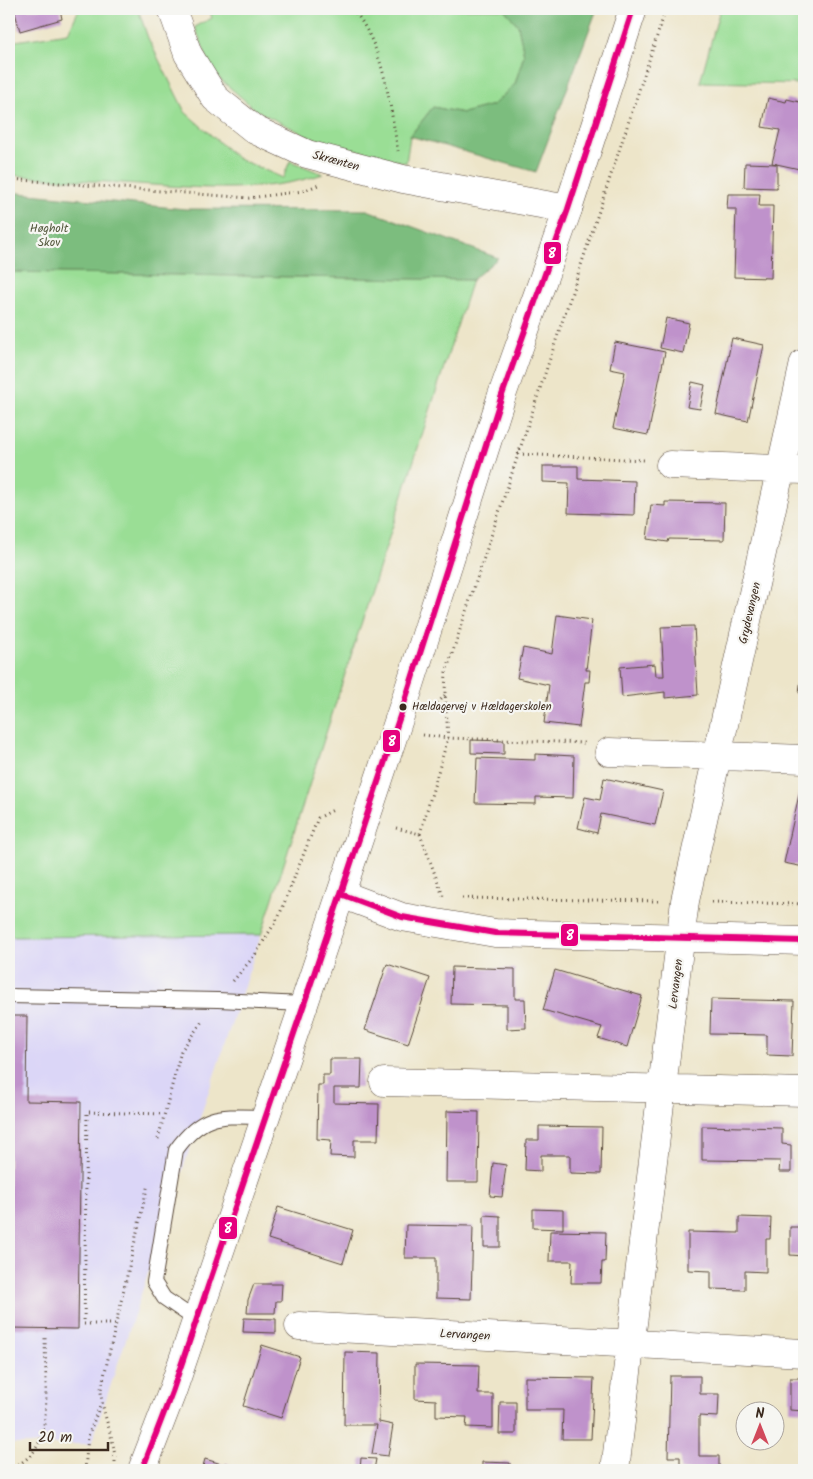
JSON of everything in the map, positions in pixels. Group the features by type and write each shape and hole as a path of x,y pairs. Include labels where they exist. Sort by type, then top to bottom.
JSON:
{"street":[{"name":"Skrænten","path":"172,9 188,54 216,98 255,130 307,154 403,179 568,210"},
{"path":"142,1470 196,1320 304,1004 403,707 501,398 568,210 633,9"},
{"name":"Grydevangen","path":"682,938 685,901 718,756 793,470 804,363"},
{"path":"670,465 793,470"},
{"path":"609,752 804,759"},
{"path":"340,894 402,917 495,933 804,941"},
{"name":"Lervangen","path":"615,1470 682,938"},
{"path":"384,1082 804,1092"},
{"name":"Lervangen","path":"298,1326 804,1353"}],"lane":[{"path":"9,996 218,1000 304,1004"},
{"path":"196,1320 164,1298 154,1282 176,1150 188,1132 206,1120 226,1116 264,1117"}],"path":[{"path":"353,9 374,43 385,79 403,179"},
{"path":"437,924 444,898 420,834 442,764 448,738 444,691 446,672 666,9"},
{"path":"9,179 249,198 303,191 320,184"},
{"path":"518,454 659,460 670,465"},
{"path":"420,734 448,738 596,743 609,752"},
{"path":"396,828 420,834"},
{"path":"444,898 804,904"},
{"path":"115,1324 84,1324 87,1112 164,1114"},
{"path":"9,1469 30,1456 41,1438 45,1402 45,1335"},
{"path":"85,1470 88,1436 101,1403"}],"shaded area":[{"path":"261,935 91,1444 9,1444 9,937"}],"green space":[{"path":"79,9 138,9 148,38 185,112 237,158 283,178 290,161 323,174 278,185 231,188 184,187 9,175 9,42 68,33"},
{"path":"209,9 504,9 518,25 524,55 515,84 493,105 463,113 433,107 410,136 406,163 312,138 257,111 213,73 195,27 212,18"},
{"path":"504,9 597,9 536,172 410,136 433,107 463,113 493,105 515,84 524,55 518,25"},
{"path":"720,9 804,9 804,84 700,82"},
{"name":"Høgholt Skov","path":"9,192 185,209 367,210 498,258 472,280 9,272"},
{"path":"9,272 472,280 261,935 9,937"}],"building":[{"path":"14,9 60,9 62,19 20,31"},
{"path":"768,98 786,102 787,99 804,103 804,170 772,163 780,130 762,127"},
{"path":"745,163 777,164 777,188 744,187"},
{"path":"728,194 760,194 759,206 773,206 771,278 734,277 736,209 727,209"},
{"path":"666,318 689,323 683,353 660,348"},
{"path":"732,338 764,345 748,421 716,414"},
{"path":"615,342 665,352 648,435 613,428 625,372 610,369"},
{"path":"692,382 705,385 700,409 687,407"},
{"path":"543,466 578,466 578,479 635,481 634,515 568,513 569,483 543,482"},
{"path":"665,502 725,503 724,540 669,539 668,542 647,539 651,505 665,506"},
{"path":"557,615 592,620 586,670 590,670 589,682 585,682 579,727 544,723 549,685 517,678 523,648 552,654"},
{"path":"694,626 698,695 665,698 665,692 622,697 620,667 655,664 656,676 664,676 661,627"},
{"path":"802,669 804,669 804,694 799,693"},
{"path":"471,740 504,741 504,754 471,753"},
{"path":"535,754 574,756 573,798 536,797 536,804 475,803 477,758 535,760"},
{"path":"604,778 663,791 655,825 601,814 597,833 578,828 585,797 600,800"},
{"path":"800,790 804,791 804,867 784,863"},
{"path":"387,964 430,978 408,1044 365,1030"},
{"path":"452,967 515,969 515,999 525,999 526,1028 507,1029 507,1005 451,1004"},
{"path":"555,970 642,996 627,1047 598,1038 602,1027 543,1010"},
{"path":"711,999 794,1001 792,1056 767,1055 767,1035 710,1034"},
{"path":"9,1016 27,1016 26,1101 81,1102 78,1329 9,1328"},
{"path":"330,1059 362,1059 361,1088 334,1088 334,1103 379,1104 378,1140 354,1140 354,1157 330,1156 331,1140 317,1139 318,1085 323,1085 323,1075 330,1075"},
{"path":"447,1111 479,1112 478,1182 446,1182"},
{"path":"539,1126 602,1127 601,1174 570,1173 570,1155 541,1155 541,1171 525,1170 526,1140 539,1140"},
{"path":"702,1126 782,1128 782,1144 791,1145 791,1172 779,1172 780,1161 702,1160"},
{"path":"493,1163 506,1165 502,1197 490,1196"},
{"path":"278,1207 353,1230 343,1263 268,1239"},
{"path":"533,1209 563,1210 563,1229 533,1228"},
{"path":"484,1215 500,1216 500,1247 484,1247"},
{"path":"739,1217 771,1218 770,1239 766,1239 766,1272 745,1271 745,1290 711,1289 711,1271 688,1270 688,1232 739,1233"},
{"path":"406,1225 473,1226 471,1299 436,1298 436,1258 405,1258"},
{"path":"790,1227 804,1227 804,1256 790,1255"},
{"path":"550,1231 606,1232 605,1262 602,1262 601,1283 571,1283 572,1261 549,1261"},
{"path":"254,1284 282,1284 281,1301 276,1301 275,1313 247,1313 248,1300"},
{"path":"244,1318 276,1319 276,1333 243,1332"},
{"path":"262,1345 300,1357 281,1418 243,1406"},
{"path":"345,1352 380,1353 379,1422 393,1425 388,1456 372,1454 377,1425 344,1425"},
{"path":"415,1364 479,1365 478,1394 493,1394 493,1428 466,1427 467,1417 436,1416 436,1400 415,1399"},
{"path":"670,1376 700,1376 700,1394 719,1394 718,1417 699,1416 699,1456 719,1456 719,1470 680,1470 680,1457 668,1457"},
{"path":"525,1377 594,1378 591,1439 562,1439 563,1410 525,1410"},
{"path":"790,1378 804,1378 804,1411 790,1410"},
{"path":"500,1402 516,1402 516,1434 499,1434"},
{"path":"361,1458 376,1459 374,1470 360,1470"},
{"path":"205,1459 225,1465 226,1463 247,1470 202,1470"},
{"path":"482,1462 510,1463 510,1470 482,1470"}],"transit line":[{"name":"8","path":"142,1470 172,1392 304,1004 403,707 501,398 568,209 633,9"},
{"name":"8","path":"341,894 402,917 495,933 804,941"}],"place":[{"name":"Hældagervej v Hældagerskolen","path":"403,707"}]}
